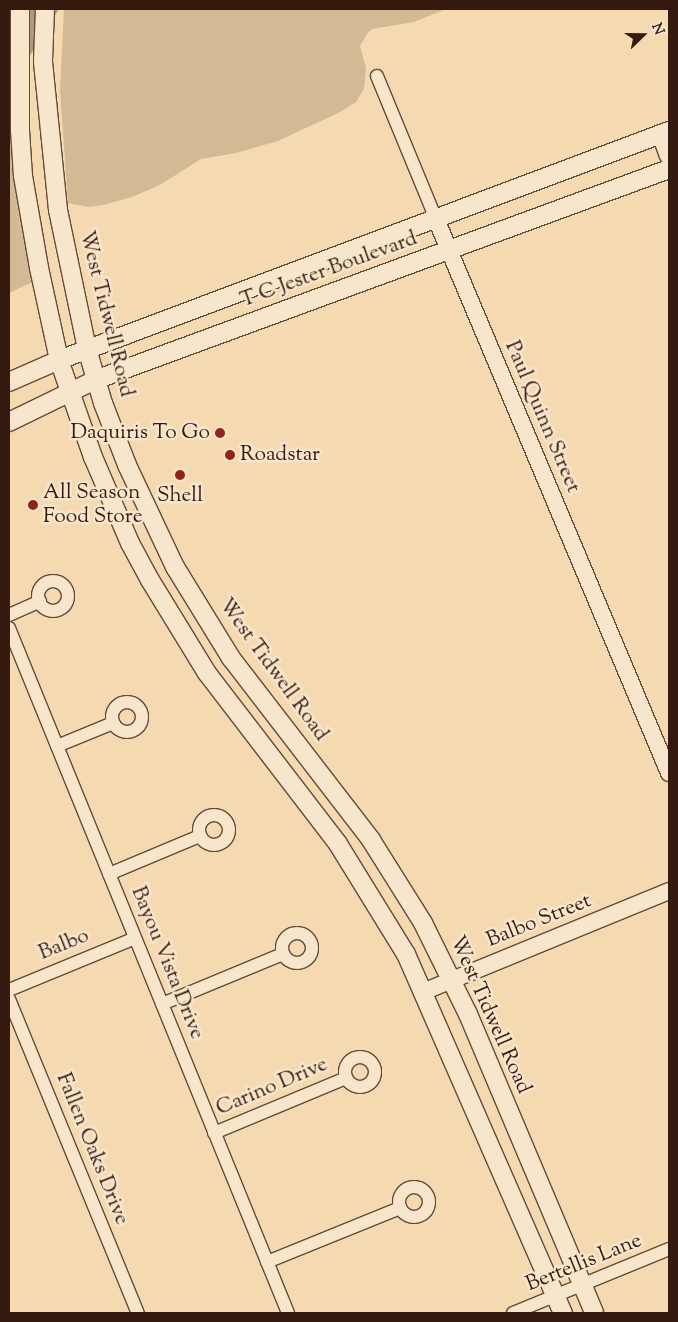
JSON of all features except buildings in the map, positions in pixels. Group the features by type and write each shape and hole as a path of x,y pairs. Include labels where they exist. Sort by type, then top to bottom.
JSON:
{"main road":[{"path":"20,9 20,130 23,176 39,268 59,360 93,457 130,543 150,580 207,673 338,844 372,895 406,954 424,991 563,1313"},
{"name":"West Tidwell Road","path":"45,9 43,62 58,210 87,349 96,380 127,465 175,567 231,658 371,840 423,923 452,979 594,1313"},
{"path":"665,133 669,156"},
{"name":"T C Jester Boulevard","path":"9,382 87,349 665,133"},
{"name":"T C Jester Boulevard","path":"9,422 96,380 669,168"},
{"path":"150,580 175,567"},
{"path":"295,787 317,770"}],"street":[{"name":"Paul Quinn Street","path":"378,76 448,250 669,773"},
{"path":"9,615 40,601"},
{"name":"Bayou Vista Drive","path":"9,628 288,1313"},
{"path":"57,746 113,723"},
{"path":"109,874 200,836"},
{"name":"Balbo Street","path":"424,991 669,891"},
{"name":"Balbo","path":"9,990 135,938"},
{"path":"162,1004 283,954"},
{"name":"Fallen Oaks Drive","path":"9,999 138,1313"},
{"name":"Carino Drive","path":"214,1133 346,1078"},
{"path":"267,1262 400,1208"},
{"name":"Bertellis Lane","path":"514,1313 669,1249"}],"shaded area":[{"path":"9,9 12,9 11,136 15,141 35,281 9,293"},
{"path":"29,9 59,9 9,89 9,38"},
{"path":"64,9 446,9 414,22 372,29 360,46 366,68 364,89 356,102 338,113 278,141 236,153 201,159 160,185 132,197 88,207 68,203 60,90"}],"place":[{"name":"Daquiris To Go","path":"220,433"},
{"name":"Roadstar","path":"230,455"},
{"name":"Shell","path":"180,475"},
{"name":"All Season Food Store","path":"33,505"}]}
